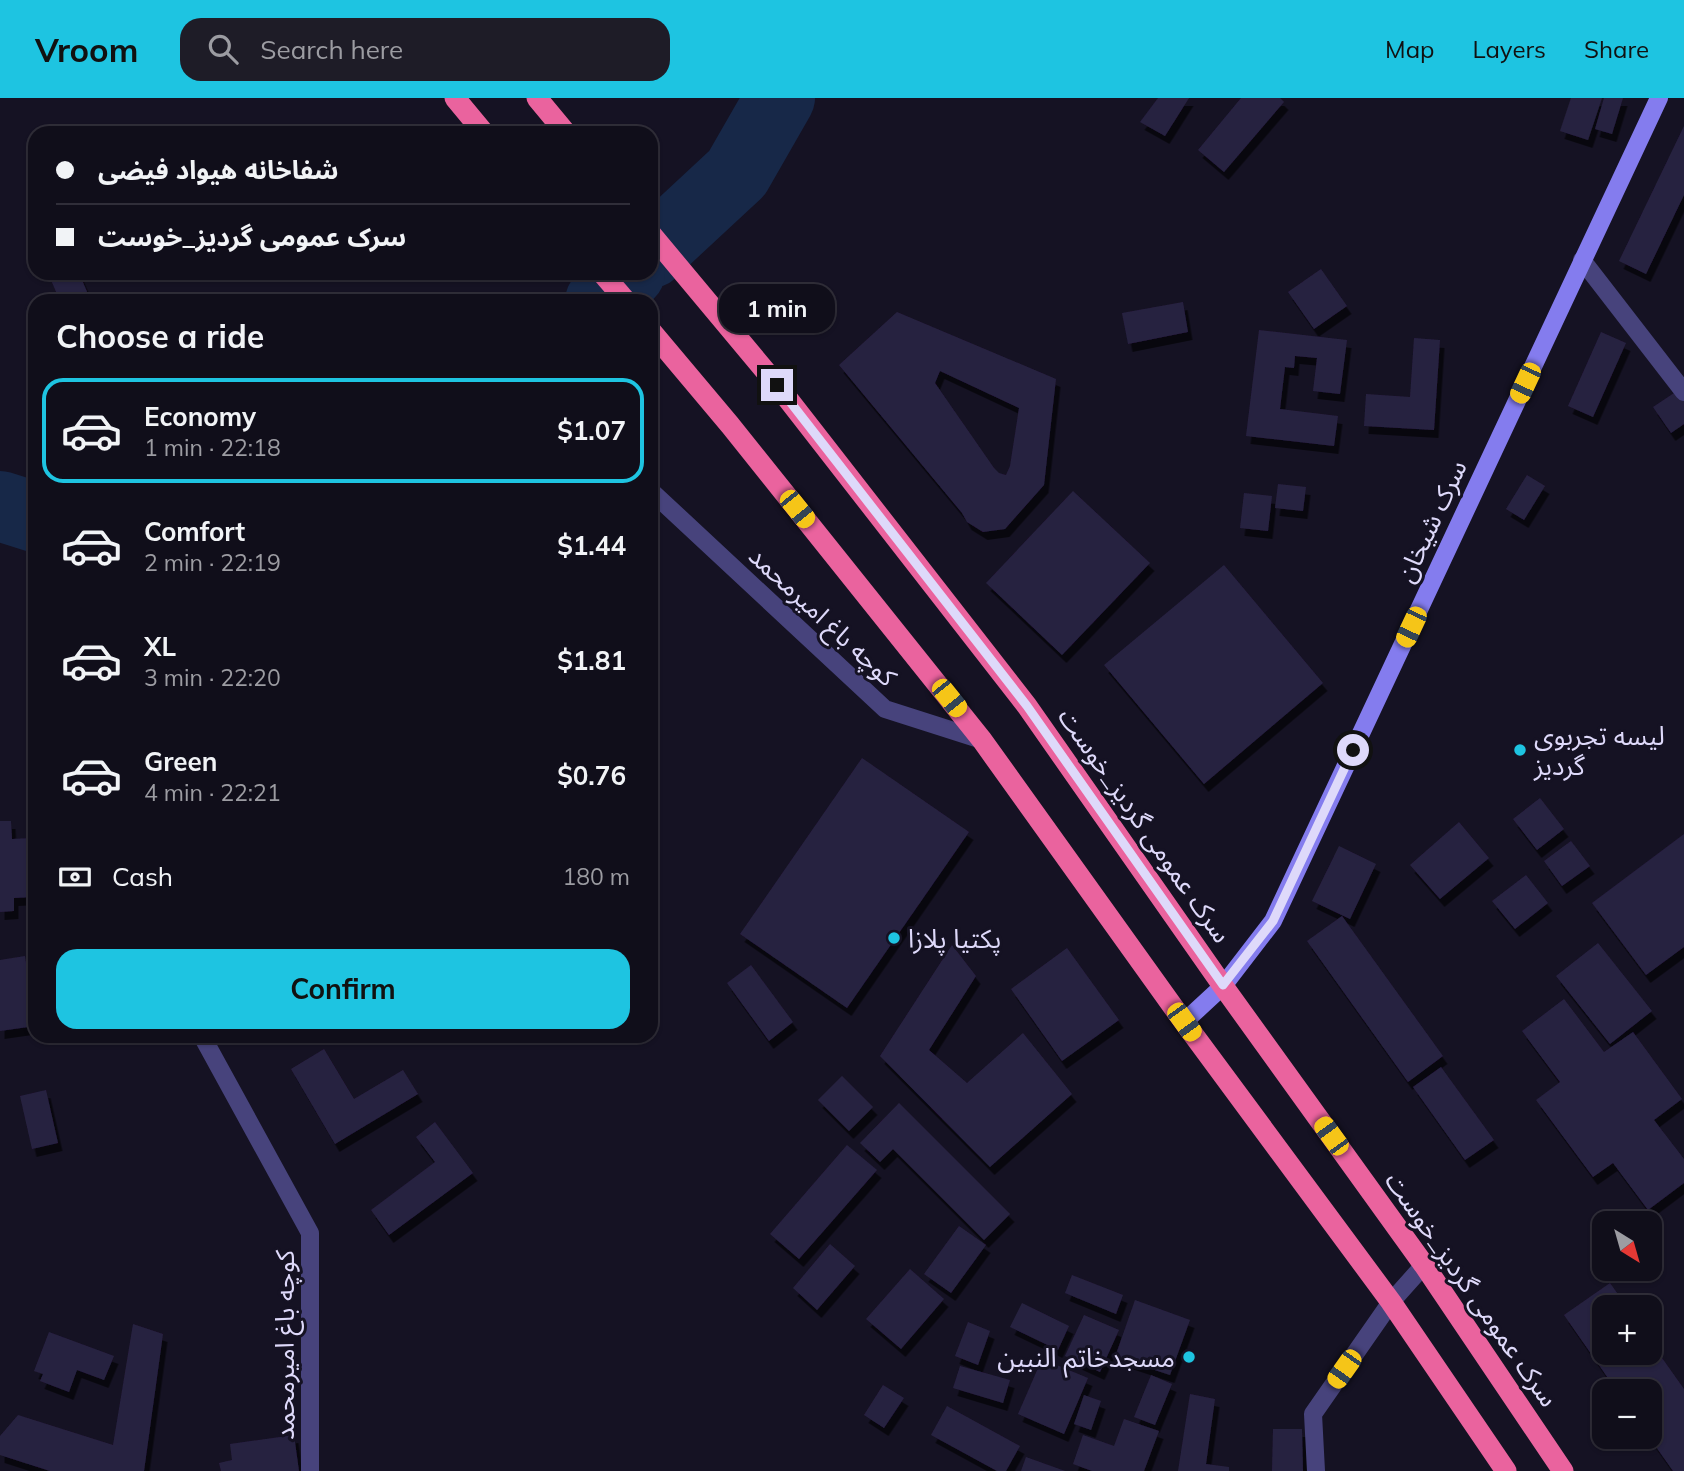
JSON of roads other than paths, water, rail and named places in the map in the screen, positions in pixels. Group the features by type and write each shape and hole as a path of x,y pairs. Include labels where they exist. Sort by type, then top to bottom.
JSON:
{"highway":[{"path":"455,98 478,126"},
{"path":"537,98 560,126"},
{"name":"سرک عمومی گردیز_خوست","path":"658,242 777,385 1027,706 1424,1265 1563,1471"},
{"path":"608,280 620,294"},
{"path":"658,339 730,425 982,740 1184,1022 1391,1302 1506,1471"}],"street":[{"name":"سرک شیخان","path":"1184,1022 1223,985 1273,921 1659,98"},
{"path":"1583,260 1684,392"},
{"name":"کوچه باغ امیرمحمد","path":"658,498 885,709 982,740"},
{"name":"کوچه باغ امیرمحمد","path":"206,1043 310,1233 310,1471"},
{"path":"1316,1471 1313,1414 1391,1302 1424,1265"}],"waterway":[{"path":"658,246 737,173 780,98"},
{"path":"608,294 622,280"},
{"path":"0,506 28,515"}],"place":[{"name":"لیسه تجربوی گردیز","path":"1520,750"},
{"name":"پکتیا پلازا","path":"894,938"},
{"name":"مسجدخاتم النبین","path":"1189,1357"}]}
